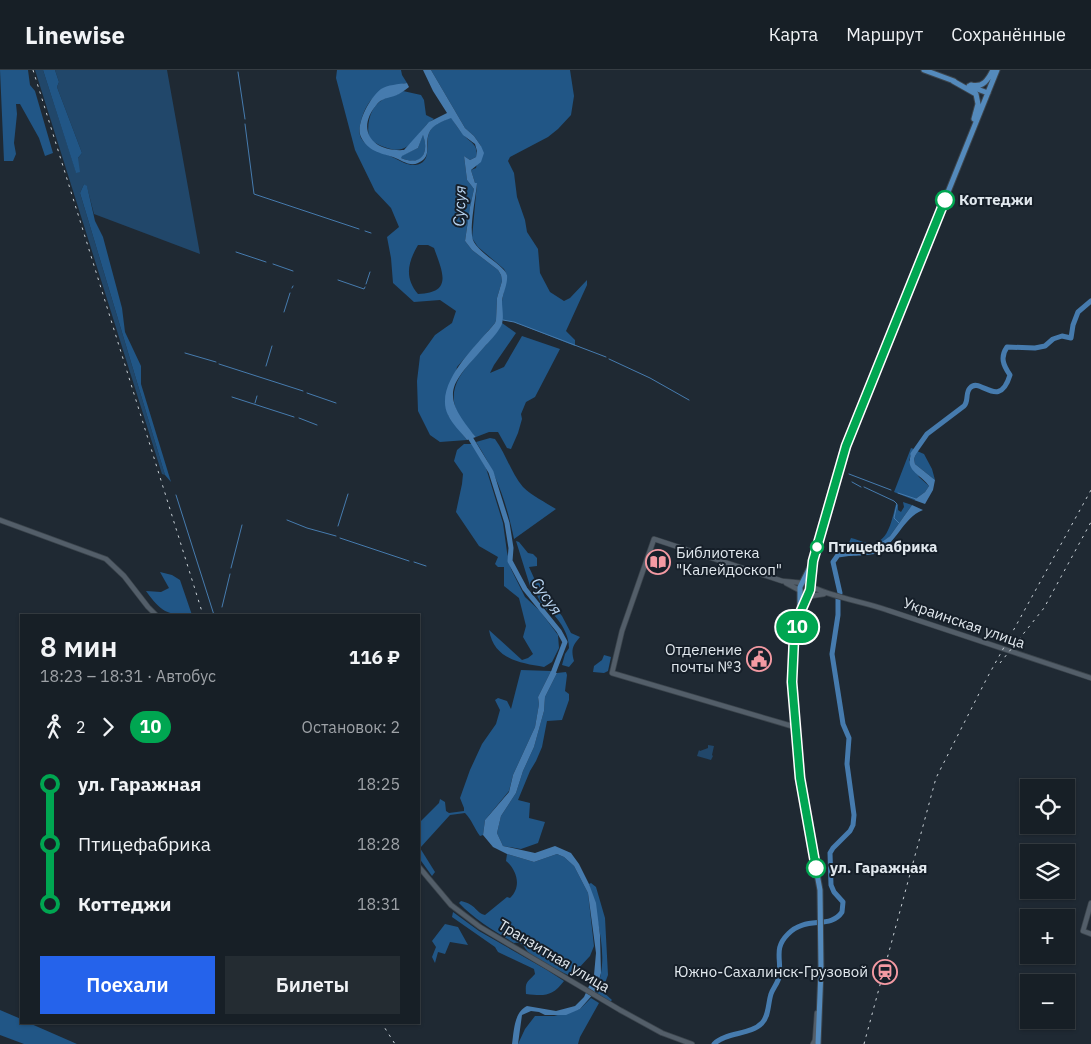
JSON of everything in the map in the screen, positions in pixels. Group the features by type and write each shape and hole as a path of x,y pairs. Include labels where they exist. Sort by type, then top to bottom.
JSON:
{"main road":[{"path":"924,70 988,93"},
{"path":"961,83 980,86 989,78 993,70"},
{"path":"800,613 800,587 813,561 846,446 997,70"},
{"path":"953,80 974,92 978,101 975,115 960,154 959,165"},
{"path":"0,520 106,559 124,576 155,614"},
{"name":"Украинская улица","path":"795,727 612,673 622,631 654,540 782,581 808,583 810,586 829,594 869,604 1091,678"},
{"path":"813,561 810,586 800,613 794,638 791,668 804,809 819,881 820,1002 818,1044"},
{"path":"811,576 816,586 829,594"},
{"path":"782,581 800,591"},
{"name":"Украинская улица","path":"800,591 829,594"},
{"path":"800,613 812,596 829,594"},
{"name":"Транзитная улица","path":"420,868 451,905 480,927 662,1033 692,1044"},
{"path":"1091,904 1083,931 1091,934"},
{"path":"813,1044 820,1002"}],"shaded area":[{"path":"0,70 28,70 30,85 35,91 53,153 45,156 39,138 20,104 16,104 17,114 14,143 16,154 13,161 4,161"},
{"path":"35,70 43,70 76,172 78,158 82,153 57,87 59,82 55,70 167,70 200,254 94,214 87,187 84,184 80,193 165,475 162,474"},
{"path":"43,70 55,70 59,82 57,87 82,153 78,158 80,172 76,173"},
{"path":"337,70 401,70 407,83 375,96 369,102 362,117 361,138 374,149 402,162 415,165 421,163 426,157 429,133 435,125 451,117 475,146 476,157 470,160 464,156 467,180 474,189 465,241 472,250 498,270 502,281 497,298 495,323 457,367 448,415 467,440 440,442 430,435 418,411 417,381 420,356 435,335 452,323 456,311 440,300 414,302 393,283 387,237 399,227 391,208 375,191 355,150 336,78","holes":["418,245 428,245 434,248 443,279 437,290 418,294 409,276 410,264"]},
{"path":"423,70 431,70 465,128 474,136 484,153 481,162 471,170 475,183 477,183 472,235 476,245 502,268 507,275 502,301 502,324 495,335 464,370 457,380 454,389 453,399 457,409 464,422 476,437 467,440 448,415 445,403 446,391 459,366 495,323 497,298 502,281 498,270 472,250 465,241 474,189 467,180 464,156 470,160 476,157 475,144 463,135 451,118 433,128 428,137 427,154 423,160 412,164 379,153 364,142 360,132 362,119 372,98 381,89 407,83 409,87 402,92 378,103 371,113 368,122 370,137 376,143 393,150 404,150 429,122 447,113 433,91","holes":["423,135 425,141 424,152 419,159 409,160 401,158 418,148"]},
{"path":"431,70 570,70 574,96 571,115 548,137 510,157 508,161 514,173 517,197 527,232 538,249 540,273 550,292 564,301 570,298 587,280 587,285 566,331 575,340 575,346 514,322 502,320 502,301 507,275 504,269 478,247 472,238 477,183 475,183 471,170 476,168 481,146 465,128"},
{"path":"403,91 421,95 424,100 426,115 434,119 428,123 410,145 398,150 391,149 379,145 369,138 369,120 377,104"},
{"path":"423,134 425,147 422,156 415,161 401,158 401,156 418,148"},
{"path":"84,184 87,186 95,221 103,237 122,308 125,332 141,366 141,384 171,482 165,475 80,193"},
{"path":"502,323 516,333 490,373 504,367 522,336 560,349 535,397 526,402 521,414 522,419 518,433 511,449 507,448 498,432 489,432 476,437 468,429 455,405 454,392 458,379 495,335"},
{"path":"490,438 495,439 523,487 556,509 514,539 508,512 500,489 490,466 476,442"},
{"path":"464,444 472,444 486,468 503,523 511,569 525,597 540,611 558,635 559,648 552,662 544,667 526,664 509,658 496,647 492,640 489,630 522,660 533,654 523,637 526,626 519,598 504,586 504,567 498,567 495,564 498,557 479,546 456,512 463,474 454,461 457,450"},
{"path":"911,448 914,449 909,460 919,477 929,486 925,492 914,500 894,492"},
{"path":"914,449 917,451 914,459 915,464 935,480 933,490 925,504 914,500 925,492 929,486 911,467 911,456"},
{"path":"917,451 924,454 932,469 935,480 915,464 914,459"},
{"path":"903,502 912,505 890,536 874,549 845,552 851,538 867,543 880,541 888,531 896,504 901,512 904,507"},
{"path":"912,505 923,510 910,519 882,550 874,554 846,556 845,552 874,548 890,536"},
{"path":"516,541 528,553 533,554 537,558 537,566 529,567 534,578 544,588 541,590 562,616 571,633 580,637 572,651 574,661 569,667 562,665 569,648 564,629 552,613 544,607 530,586"},
{"path":"160,572 172,575 180,580 192,614 176,614 165,611 156,604 146,591 161,592 169,588"},
{"path":"604,655 611,657 608,671 604,673 593,672 594,666 602,660"},
{"path":"521,670 551,671 538,697 539,704 535,727 513,775 509,791 485,820 483,835 480,836 465,813 450,815 420,848 420,822 439,803 440,799 445,802 446,811 449,813 464,811 460,798 470,770 482,744 496,724 500,710 495,700 498,698 507,701 511,709"},
{"path":"551,671 557,673 545,697 544,711 534,747 516,793 501,816 497,833 503,846 535,853 555,846 571,853 589,884 596,903 600,935 601,973 595,992 580,1009 566,1015 545,1015 531,1011 522,1015 518,1044 512,1044 515,1022 523,1009 527,1006 556,1011 575,1006 584,997 594,975 596,953 588,893 574,866 564,857 557,854 534,862 507,854 493,847 483,835 485,820 509,792 513,775 535,727 539,704 538,697"},
{"path":"566,672 565,691 569,694 569,700 562,720 547,721 542,747 518,800 530,803 529,818 545,822 538,843 521,849 503,846 497,833 501,816 516,793 534,747 544,711 545,697 557,673"},
{"path":"708,745 714,746 711,760 697,756 699,750 708,748"},
{"path":"420,848 435,872 432,876 420,859"},
{"path":"507,854 534,862 557,854 564,857 574,866 588,893 594,946 590,956 577,970 568,975 532,956 521,944 514,943 492,929 459,903 461,901 466,902 485,915 507,897 510,898 514,894 517,879 513,869 506,861"},
{"path":"591,883 596,887 605,918 608,975 602,991 612,1000 610,1002 595,992 601,973 602,951 589,884"},
{"path":"453,912 479,931 564,981 551,993 526,994 526,984 535,974 534,969 498,952 495,947 452,917"},
{"path":"445,924 458,927 468,945 450,942 445,954 438,952 435,963 432,957 436,947 432,941"},
{"path":"591,998 599,1003 578,1044 518,1044 525,1029 535,1016 554,1016 580,1009"},
{"path":"0,1010 20,1019 20,1024 31,1024 77,1044 24,1044 0,1035"}],"waterway":[{"path":"238,72 245,119"},
{"path":"245,124 254,194 359,229"},
{"path":"365,231 371,233"},
{"path":"236,252 266,262"},
{"path":"273,264 293,271"},
{"path":"366,284 370,272"},
{"path":"338,280 364,289 365,287"},
{"path":"284,312 290,293"},
{"path":"913,454 927,434 964,406 968,392 974,385 990,391 1001,391 1010,375 1003,361 1007,347 1035,348 1045,346 1053,339 1062,336 1071,338 1078,312 1091,301"},
{"path":"503,320 514,322 606,357"},
{"path":"266,366 272,346"},
{"path":"185,353 216,362"},
{"path":"609,359 650,378 689,400"},
{"path":"219,364 303,391"},
{"path":"307,393 336,403"},
{"path":"255,403 257,396"},
{"path":"232,397 294,417"},
{"path":"299,418 317,425"},
{"name":"Сусуя","path":"468,434 491,472 507,523 511,548 510,561 525,589 559,631 565,642 552,676"},
{"path":"849,474 891,490"},
{"path":"852,482 861,487"},
{"path":"864,487 897,504 894,518 899,523"},
{"path":"898,493 916,499"},
{"path":"338,526 348,494"},
{"path":"176,495 214,614"},
{"path":"287,520 336,536"},
{"path":"231,568 242,525"},
{"path":"340,538 409,561"},
{"path":"714,1044 725,1037 752,1030 764,1020 771,994 779,977 779,949 783,939 795,928 810,923 831,920 842,912 843,902 834,892 831,885 830,853 850,831 854,815 847,764 849,738 843,724 832,654 840,593 833,562 838,555 852,553"},
{"path":"414,562 426,566"},
{"path":"222,607 230,574"}],"railway":[{"path":"33,70 203,614"},
{"path":"864,1044 936,778 987,678 1091,490"},
{"path":"1000,663 1044,608 1091,522"},
{"path":"382,1024 395,1044"}],"bus line":[{"name":"10","path":"816,868 800,778 791,668 794,638 800,613 810,590 813,561 818,540 834,492 846,446 945,200"}],"place":[{"name":"Коттеджи","path":"945,200"},
{"name":"Птицефабрика","path":"817,547"},
{"name":"Библиотека \"Калейдоскоп\"","path":"658,562"},
{"name":"Отделение почты №3","path":"759,659"},
{"name":"ул. Гаражная","path":"816,868"},
{"name":"Южно-Сахалинск-Грузовой","path":"885,972"}]}
